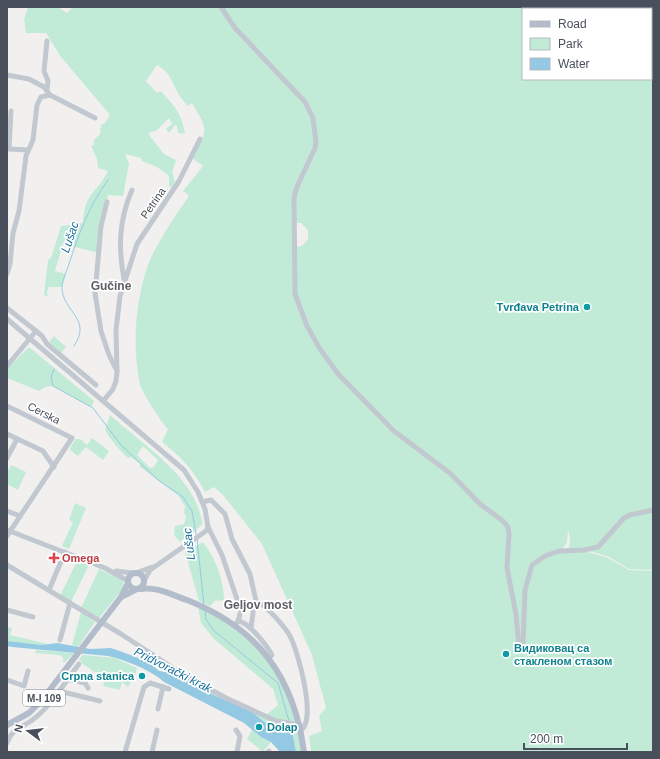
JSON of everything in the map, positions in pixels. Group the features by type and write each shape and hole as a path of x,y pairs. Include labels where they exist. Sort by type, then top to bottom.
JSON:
{"main road":[{"path":"134,573 141,574 145,580 161,591 208,609 237,623 269,658 286,686 301,727 304,752"},
{"name":"M-I 109","path":"7,725 34,709 122,597 129,576 134,573"},
{"path":"138,589 145,580"},
{"path":"128,582 131,588 161,591"},
{"name":"M-I 109","path":"122,597 138,589"}],"street":[{"path":"221,7 235,28 305,102 313,118 316,142 315,148 297,187 294,212 295,294 307,326 320,349 339,375 389,426 451,474 480,504 503,521 508,527 507,568 516,619 519,648 522,648 523,645 526,581 530,568 535,562 560,551 584,550 598,547 624,518 653,510"},
{"path":"47,42 44,71 48,81 47,89 50,95 94,118"},
{"path":"7,75 29,79 47,89"},
{"path":"7,274 10,264 13,233 19,211 26,156 33,140 37,105 41,97 50,95"},
{"path":"11,111 9,149 28,150"},
{"name":"Petrina","path":"104,400 113,389 117,372 116,330 125,280 137,244 180,181 200,139"},
{"name":"Petrina","path":"125,280 120,256 121,229 123,216 132,190"},
{"path":"106,202 101,226 95,293 101,331 109,355 117,372"},
{"path":"7,308 42,336 47,344 96,385"},
{"path":"7,319 104,400 184,470 202,502 209,522 208,527 222,555 241,611 237,623"},
{"path":"7,366 36,331"},
{"name":"Cerska","path":"7,406 72,438 54,467"},
{"path":"7,434 43,451 54,467 8,532 106,568 128,582"},
{"path":"7,458 17,438"},
{"path":"202,502 211,500 225,514 232,539 250,574 256,601 251,628"},
{"path":"7,511 20,516"},
{"path":"145,580 150,570 192,541 208,527"},
{"path":"49,590 65,552"},
{"path":"106,568 134,573 158,564"},
{"path":"7,565 184,675 226,698 276,721 301,727 307,723 304,677 298,659 290,637 285,629 264,606 256,601"},
{"path":"60,640 70,603"},
{"path":"7,610 33,617"},
{"path":"237,623 242,621 251,628 272,655 269,658"},
{"path":"7,743 13,731 40,714 78,664"},
{"path":"7,680 24,686 28,671"},
{"path":"67,679 85,683 88,688"},
{"path":"125,752 144,687 150,683 169,689"},
{"path":"158,709 163,687"},
{"path":"58,691 100,701"},
{"path":"152,752 157,730"},
{"path":"236,730 240,736 237,752"}],"green space":[{"path":"28,7 58,7 67,13 73,7 221,7 235,28 310,110 316,142 296,187 295,294 307,326 338,375 393,432 429,457 507,527 506,558 520,649 526,590 536,562 563,551 584,551 606,557 629,570 653,571 653,752 311,752 309,736 322,731 319,716 326,708 312,655 262,544 223,495 214,487 205,492 186,464 162,442 168,429 148,401 140,385 136,356 136,325 140,294 148,265 156,247 189,196 183,191 203,166 192,158 204,136 204,126 192,103 188,106 180,97 168,74 157,65 146,81 157,93 161,91 174,106 180,115 185,134 178,133 177,126 175,125 169,133 166,129 172,124 169,118 156,131 150,132 149,135 164,154 176,160 172,172 175,181 171,188 169,186 169,176 157,167 142,161 141,158 125,154 129,164 123,196 108,195 99,253 63,244 55,271 66,274 62,287 49,287 47,292 48,297 44,295 48,260 51,258 61,226 83,223 88,199 108,171 98,168 97,159 91,146 94,145 94,140 100,134 101,125 105,123 110,115 61,57 46,33 26,33 24,19"},
{"path":"222,7 653,7 653,509 629,515 597,547 569,549 570,537 568,530 567,542 563,548 538,559 528,573 522,647 507,568 508,527 480,504 451,473 409,442 339,374 308,325 296,294 295,247 302,246 308,239 308,230 301,223 294,223 295,197 316,148 311,110 235,28"},
{"path":"54,336 66,347 61,353 49,342"},
{"path":"29,347 94,401 91,407 53,386 45,387 39,391 7,378 7,369"},
{"path":"110,415 161,458 184,482 193,496 202,519 202,525 180,542 174,535 175,526 184,524 186,517 184,513 185,506 178,495 140,467 140,464 131,457 128,458 121,452 105,430","holes":["143,446 158,460 153,468 150,468 137,455"]},
{"path":"92,438 109,451 103,460 86,447 78,456 70,450 76,439 80,439 87,445"},
{"path":"11,465 26,472 18,490 7,484 7,473"},
{"path":"75,503 86,508 69,549 62,546 73,522 69,520"},
{"path":"653,510 653,570 629,569 607,556 586,550 593,549 624,519"},
{"path":"203,542 212,555 218,569 224,600 215,601 210,606 199,601 185,552"},
{"path":"78,559 89,565 71,602 60,596"},
{"path":"99,569 120,579 124,583 122,590 99,618 97,618 81,608"},
{"path":"198,607 223,621 235,630 269,662 285,690 295,721 293,723 265,716 278,705 273,689 213,638 201,623"},
{"path":"81,612 95,622 78,647 72,645"},
{"path":"7,627 12,628 10,635 48,644 43,645 7,641"},
{"path":"36,650 74,653 65,662 63,662 63,657 59,655 35,653"},
{"path":"83,655 115,658 137,668 133,682 131,682 128,687 122,682 120,690 103,686 106,675 92,671 84,665 79,659"},
{"path":"163,663 183,675 288,725 286,732 283,733 263,721 251,711 204,691 164,671"},
{"path":"291,725 298,728 302,752 296,752"},
{"path":"252,730 271,742 263,752 247,739"}],"water":[{"path":"7,641 42,645 57,643 90,649 111,648 149,662 159,671 167,672 204,691 251,711 263,721 283,733 286,732 288,725 291,725 296,752 280,752 271,742 261,737 244,723 164,682 153,674 122,660 108,656 12,647 7,646"}],"waterway":[{"name":"Lušac","path":"74,346 79,336 79,322 63,296 62,284 85,220 95,200 108,180"},
{"name":"Lušac","path":"54,369 51,377 53,386 93,408 121,445 158,480 183,497 192,511 196,534"},
{"name":"Lušac","path":"197,539 204,606"},
{"name":"Lušac","path":"205,611 206,619 213,630 278,683 289,721"}],"place":[{"name":"Tvrđava Petrina","path":"587,307"},
{"name":"Omega","path":"54,558"},
{"name":"Видиковац са стакленом стазом","path":"506,654"},
{"name":"Crpna stanica","path":"142,676"},
{"name":"Dolap","path":"259,727"}],"district":[{"name":"Gučine","path":"111,286"},
{"name":"Geljov most","path":"258,605"}],"water label":[{"name":"Pridvorački krak","path":"173,670"}]}
